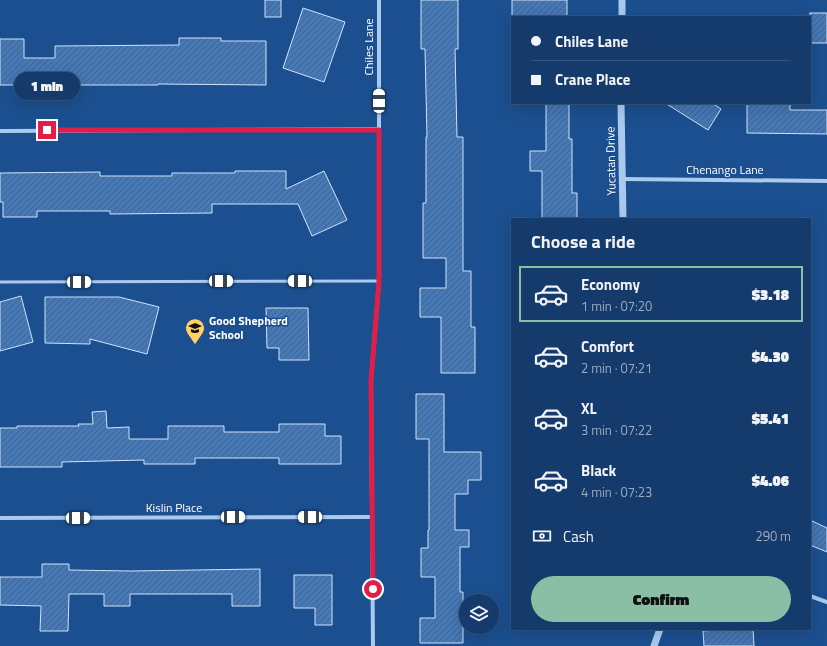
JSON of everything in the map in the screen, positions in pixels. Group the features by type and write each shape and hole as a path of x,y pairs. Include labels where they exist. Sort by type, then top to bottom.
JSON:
{"street":[{"name":"Chiles Lane","path":"373,646 371,381 379,281 379,0"},
{"path":"622,0 622,16"},
{"name":"Yucatan Drive","path":"621,104 623,218"},
{"path":"0,131 379,130"},
{"name":"Chenango Lane","path":"623,179 827,181"},
{"name":"Kislin Place","path":"0,518 372,517"},
{"path":"811,596 827,602"},
{"path":"654,646 660,630"}],"lane":[{"path":"0,282 379,281"}],"building":[{"path":"265,0 281,0 281,17 265,17"},
{"path":"421,0 458,0 458,49 455,49 457,137 463,137 463,271 471,271 471,327 475,327 475,373 441,373 441,317 420,317 420,288 446,288 446,258 423,258 423,203 426,203 427,137 425,49 421,49"},
{"path":"512,0 567,0 567,16 512,16"},
{"path":"303,8 345,22 324,82 283,68"},
{"path":"810,13 827,13 827,43 811,43"},
{"path":"179,38 221,38 221,41 266,41 266,85 0,85 0,39 24,39 24,58 55,58 55,46 179,45"},
{"path":"546,104 569,104 569,139 572,139 572,193 577,193 577,218 542,218 542,171 530,171 530,151 546,151"},
{"path":"667,104 714,104 721,109 708,130"},
{"path":"747,104 790,104 790,110 827,110 827,134 747,133"},
{"path":"235,171 286,171 286,189 324,171 347,220 312,236 298,204 212,204 212,213 110,214 110,211 37,211 37,217 3,217 3,202 0,202 0,173 100,172 100,176 172,176 172,173 235,173"},
{"path":"21,296 33,342 0,351 0,302"},
{"path":"45,297 119,297 159,307 147,354 90,339 90,344 45,343"},
{"path":"266,308 308,308 309,360 279,360 279,348 267,348"},
{"path":"416,394 444,394 444,452 481,452 481,480 468,480 468,494 455,494 455,530 469,530 469,547 460,547 460,592 463,592 463,594 459,594 459,634 463,634 463,643 420,643 420,618 435,618 435,577 421,577 421,548 428,548 429,439 416,439"},
{"path":"106,411 107,428 129,427 129,439 168,439 168,426 224,426 224,432 279,432 279,424 325,424 325,436 341,436 341,464 279,464 279,458 195,458 195,464 144,464 144,460 62,462 62,467 0,467 0,428 17,428 17,426 79,426 78,424 93,424 92,412"},
{"path":"811,520 827,528 827,552 811,545"},
{"path":"42,564 69,564 69,570 130,571 260,569 260,606 232,606 232,594 130,594 130,606 104,606 104,594 69,594 68,631 40,631 41,606 0,605 0,577 42,577"},
{"path":"294,575 332,575 332,625 315,625 315,608 294,608"},
{"path":"753,630 754,646 704,646 703,631"}],"place":[{"name":"Good Shepherd School","path":"195,345"}],"route":[{"path":"47,130 379,130 379,281 371,381 373,589"}]}
